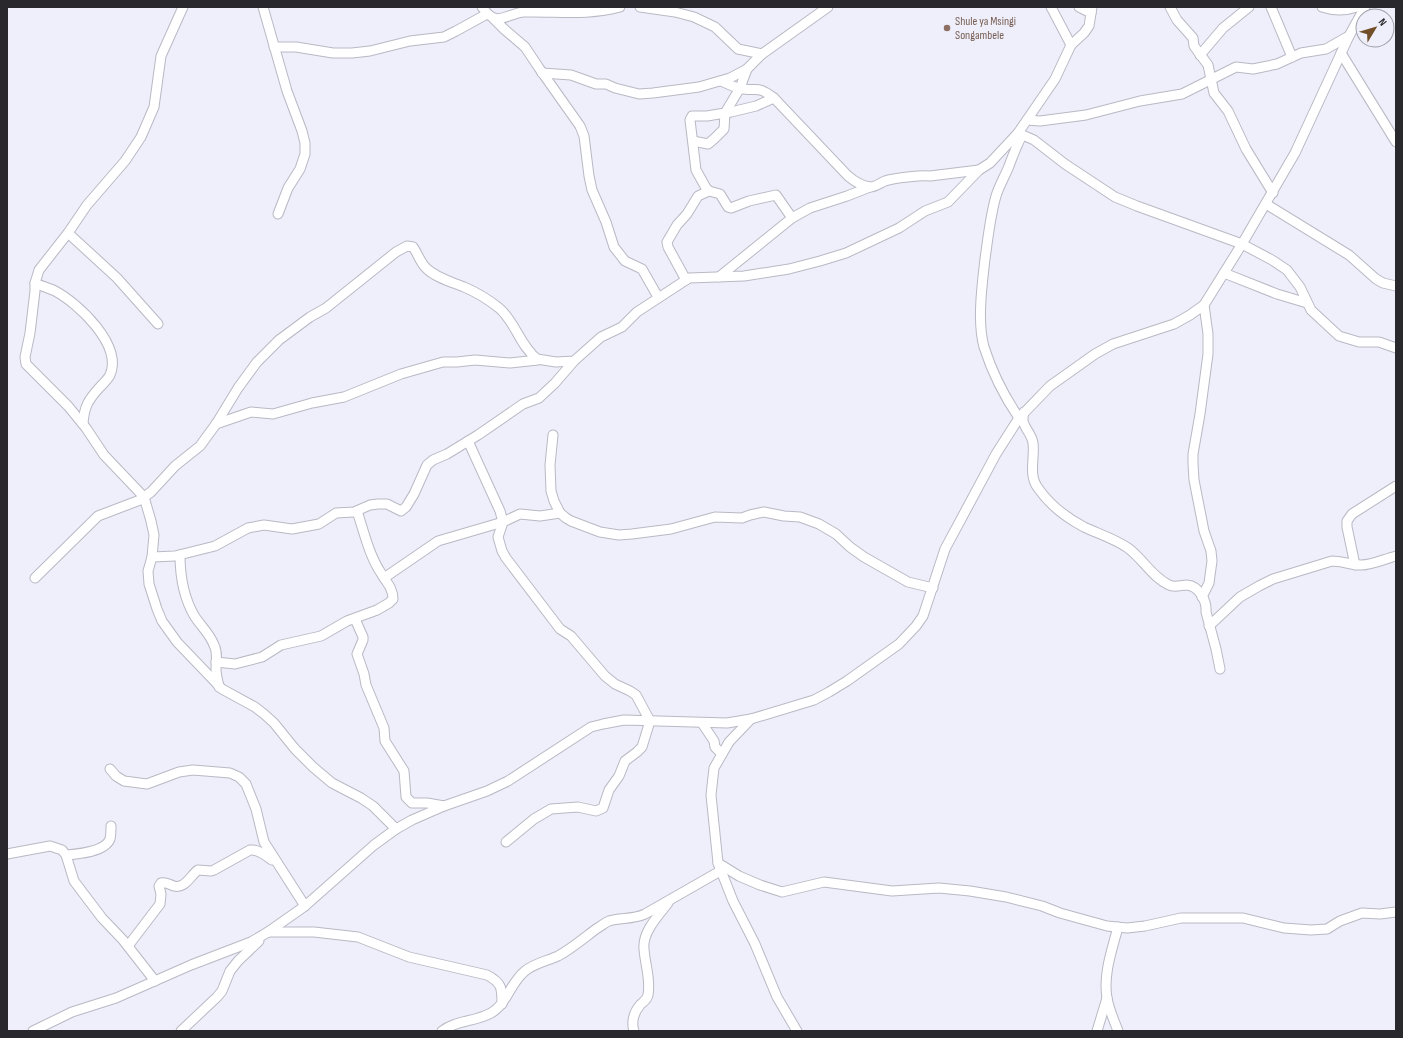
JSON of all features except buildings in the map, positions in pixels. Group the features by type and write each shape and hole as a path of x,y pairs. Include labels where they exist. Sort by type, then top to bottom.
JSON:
{"street":[{"path":"183,7 160,56 154,107 141,137 125,162 83,210 68,233 39,270 35,283 30,333 25,357 26,364 83,424 104,455 144,497 152,521 154,535 152,557 148,571 149,584 162,621 177,642 219,687 255,707 264,714 274,723 294,749 313,767 332,783 373,806 396,830"},
{"path":"263,7 287,91 302,131 305,154 300,169 288,188 278,214"},
{"path":"486,11 503,19 521,7"},
{"path":"511,15 523,12 581,13 603,11 620,7"},
{"path":"640,7 675,12 694,17 715,27 738,49 762,54"},
{"path":"1051,7 1071,45"},
{"path":"1079,7 1091,10 1089,26 1071,45 1055,79 1026,122 1003,178 992,214 982,286 981,316 984,346 1000,387 1009,404 1021,415 1032,439 1033,478 1037,487 1047,499 1065,515 1128,548 1146,567 1169,585 1191,586 1202,597 1207,606 1206,612 1220,669"},
{"path":"1170,7 1177,20 1193,38 1194,46 1208,65 1215,96 1228,111 1246,149 1273,193"},
{"path":"1200,55 1223,28 1249,7"},
{"path":"1271,7 1292,57"},
{"path":"1322,7 1332,10 1340,10 1357,7"},
{"path":"33,1031 72,1012 116,998 192,965 251,942 305,906 374,845 396,830 412,820 444,806 487,791 508,781 591,728 624,720 702,723 751,719 814,700 847,681 899,644 923,616 945,549 996,454 1021,415 1050,386 1095,354 1113,344 1174,324 1190,316 1204,305 1273,193 1295,153 1341,53 1365,7"},
{"path":"542,72 571,75 596,84 606,84 615,88 639,94 699,87 730,78 747,69 762,54 823,8"},
{"path":"274,47 296,47 333,53 370,51 410,41 444,37 456,31 486,11"},
{"path":"486,11 525,47 559,97 573,114 583,131 592,190 606,222 614,247 625,261 642,269 658,297"},
{"path":"1026,122 1086,115 1140,101 1182,94 1236,68 1253,69 1277,64 1301,53 1326,49 1350,36"},
{"path":"1341,53 1396,142"},
{"path":"693,141 708,144 724,129 725,113 740,88 747,69"},
{"path":"721,81 740,88 759,89 774,98 840,168 856,182 870,187"},
{"path":"774,98 752,107 725,113 707,116 692,116 690,120 694,158 696,170 702,182 709,191 720,194 726,205 730,208 762,197 776,195 792,218"},
{"path":"1026,122 1034,140"},
{"path":"1020,134 1034,140 1060,160 1116,197 1242,244 1272,260 1287,270 1300,288 1306,303 1311,310 1340,336 1359,342 1379,342 1396,348"},
{"path":"152,557 180,555 215,546 248,528 264,525 292,529 319,524 336,513 350,513 370,505 383,503 401,511 409,502 427,465 430,462 447,454 468,441 523,404 539,398 555,383 574,361 598,340 622,327 637,312 658,297 669,292 686,280 694,277 744,276 789,269 846,253 900,228 925,212 948,202 979,170 990,163 1020,134"},
{"path":"719,277 792,218 810,208 894,178 923,175 930,176 979,170"},
{"path":"856,182 858,192"},
{"path":"686,280 668,247 667,242 677,225 687,214 698,196 709,191"},
{"path":"1266,204 1350,255 1376,279 1383,283 1396,286"},
{"path":"68,233 117,278 158,324"},
{"path":"34,578 98,516 131,504 144,497 160,484 175,466 200,446 256,362 279,340 310,317 326,308 396,252 407,246 413,247 418,257 429,270 442,278 466,287 498,307 510,319 528,350 538,360"},
{"path":"1224,273 1277,294 1306,303"},
{"path":"35,283 55,291 68,300 97,327 110,348 112,365 110,374 88,402 84,413 83,424"},
{"path":"1202,597 1209,583 1212,561 1211,550 1204,531 1192,464 1208,354 1208,334 1204,305"},
{"path":"216,424 252,412 273,414 312,402 356,394 401,374 443,362 475,360 510,363 538,360 556,362 574,361"},
{"path":"553,435 550,484 554,502 566,518 578,524 600,532 632,534 671,529 709,518 742,518 764,512 784,516 800,517 820,524 836,534 864,557 908,582 933,588"},
{"path":"468,441 498,503 503,522 498,537 502,551 506,558 557,626 571,636 605,676 615,684 636,695 650,721 642,747 625,761 619,776 609,790 603,808 596,811 578,807 551,809 534,819 506,842"},
{"path":"1355,565 1347,521 1352,514 1396,486"},
{"path":"216,662 235,664 262,657 281,646 321,636 347,621 377,610 393,599 390,587 372,554 357,511"},
{"path":"384,578 418,553 438,541 503,522 520,514 540,516 560,512"},
{"path":"180,555 183,591 195,616 217,651 216,662 219,687"},
{"path":"1209,626 1240,597 1273,579 1332,561 1355,565 1370,564 1396,556"},
{"path":"355,619 363,637 357,654 363,669 366,685 384,728 385,741 404,771 406,797 412,803 427,803 444,806"},
{"path":"751,719 729,742 714,768 711,795 720,867 733,901 756,944 777,997 797,1031"},
{"path":"702,723 714,741 715,747 722,754"},
{"path":"110,769 116,776 124,781 147,784 179,772 192,770 230,773 239,777 246,784 251,794 264,842 275,862 305,906"},
{"path":"66,855 80,854 104,847 110,839 111,826"},
{"path":"7,854 50,846 62,850 66,855 74,882 102,918 128,946 155,981"},
{"path":"128,946 160,904 162,894 159,886 161,883 165,882 178,887 182,886 198,870 211,871 250,850 261,852 275,862"},
{"path":"442,1031 459,1023 490,1014 502,1004 517,979 532,966 563,953 609,921 639,917 672,899 720,867"},
{"path":"720,867 760,885 782,892 824,882 892,891 939,888 1006,897 1042,906 1060,913 1107,926 1118,927 1144,926 1182,918 1243,918 1284,928 1311,930 1327,929 1340,921 1362,913 1380,914 1396,912"},
{"path":"634,1031 633,1018 637,1010 648,996 649,980 644,949 645,939 657,917 672,899"},
{"path":"1118,927 1106,978 1109,1007 1118,1031"},
{"path":"181,1031 217,997 222,990 230,971 238,961 268,932 314,932 358,937 409,957 487,975 494,979 501,988 502,1004"},
{"path":"1097,1031 1107,998"}],"place":[{"name":"Shule ya Msingi Songambele","path":"947,28"}]}
